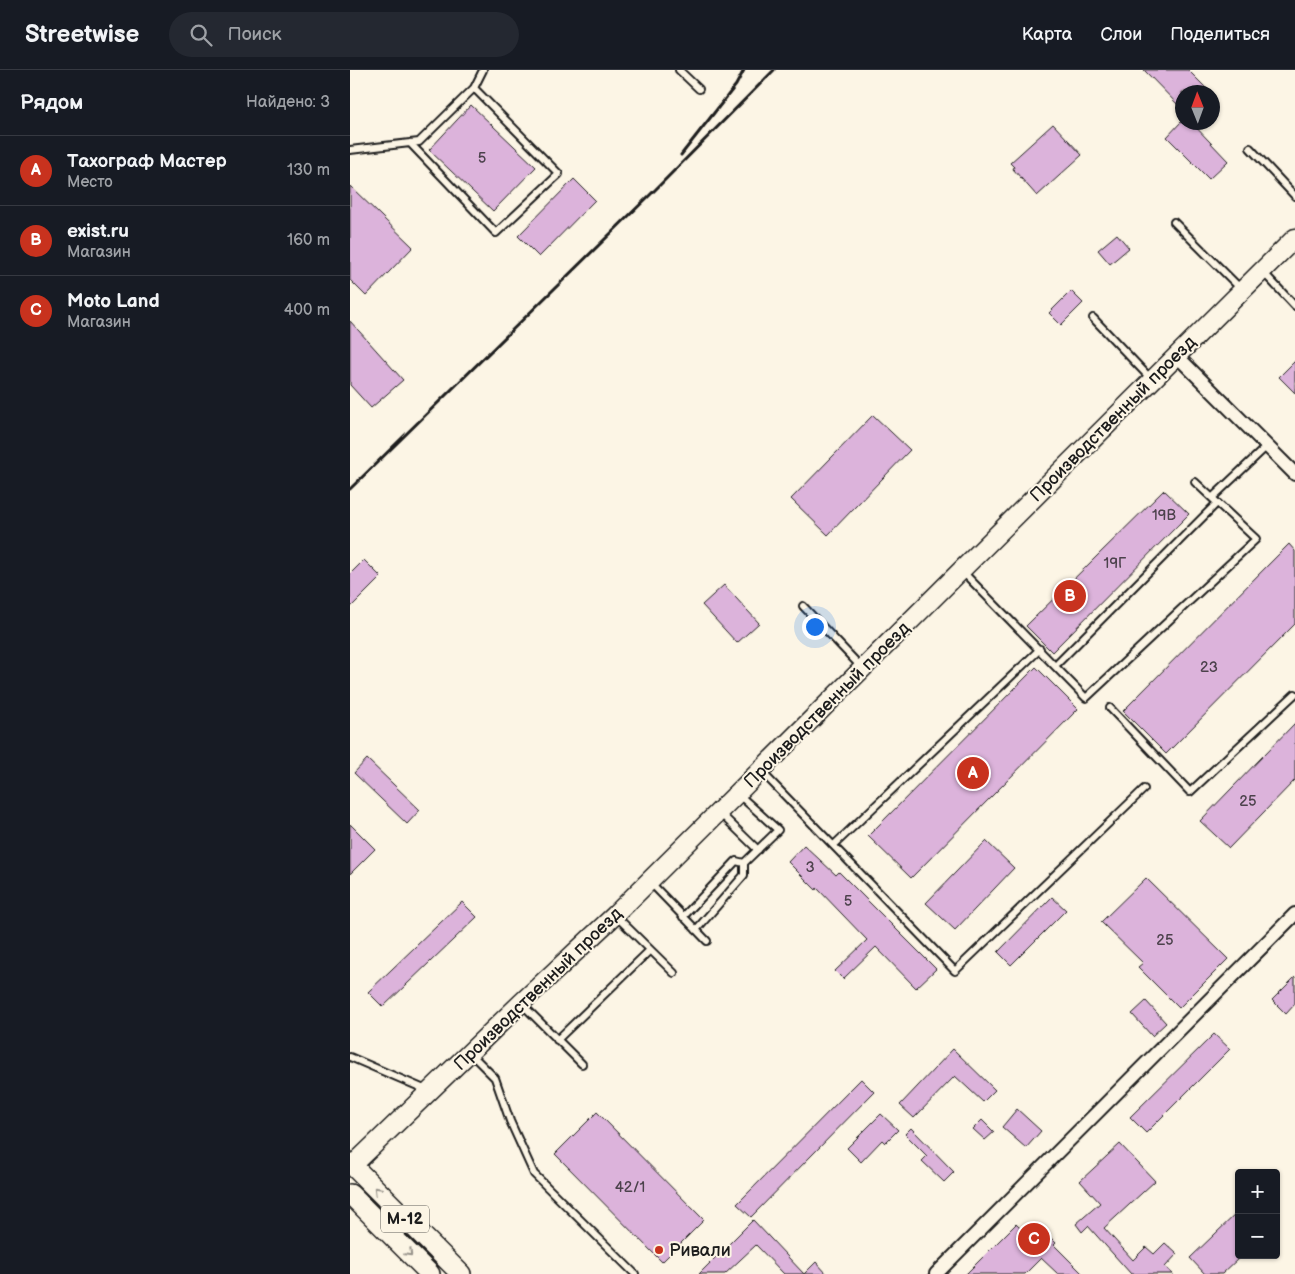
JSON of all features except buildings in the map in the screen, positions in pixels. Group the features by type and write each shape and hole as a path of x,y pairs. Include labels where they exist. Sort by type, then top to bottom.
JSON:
{"main road":[{"name":"М-12","path":"351,1165 460,1274"},
{"name":"М-12","path":"350,1194 430,1274"}],"street":[{"name":"Производственный проезд","path":"351,1165 650,881 1295,238"},
{"path":"1177,356 1295,474"},
{"path":"936,1274 1295,914"}],"lane":[{"path":"350,150 419,142 474,88 483,70"},
{"path":"679,70 699,89"},
{"path":"410,143 496,233 559,174 474,88"},
{"path":"1250,148 1295,196"},
{"path":"1174,222 1242,290"},
{"path":"1262,271 1295,306"},
{"path":"1093,318 1152,380"},
{"path":"1058,663 1267,446"},
{"path":"961,570 1086,698 1256,539 1195,482"},
{"path":"803,606 863,668"},
{"path":"834,845 1040,649"},
{"path":"1110,708 1190,792 1295,694"},
{"path":"760,770 955,971 1144,789"},
{"path":"696,930 744,875 744,863 778,830 738,794"},
{"path":"719,812 758,850"},
{"path":"683,917 736,862 744,863"},
{"path":"650,881 707,941"},
{"path":"615,915 674,973"},
{"path":"557,1040 650,950"},
{"path":"521,1003 582,1064"},
{"path":"470,1053 495,1078 510,1121 534,1174 635,1274"},
{"path":"350,1057 430,1091"}],"railway":[{"path":"681,155 736,85 744,70"},
{"path":"350,489 652,193 774,70"}],"place":[{"name":"exist.ru","path":"1070,596"},
{"name":"Тахограф Мастер","path":"973,773"},
{"name":"Moto Land","path":"1034,1239"},
{"name":"Ривали","path":"659,1250"}]}
